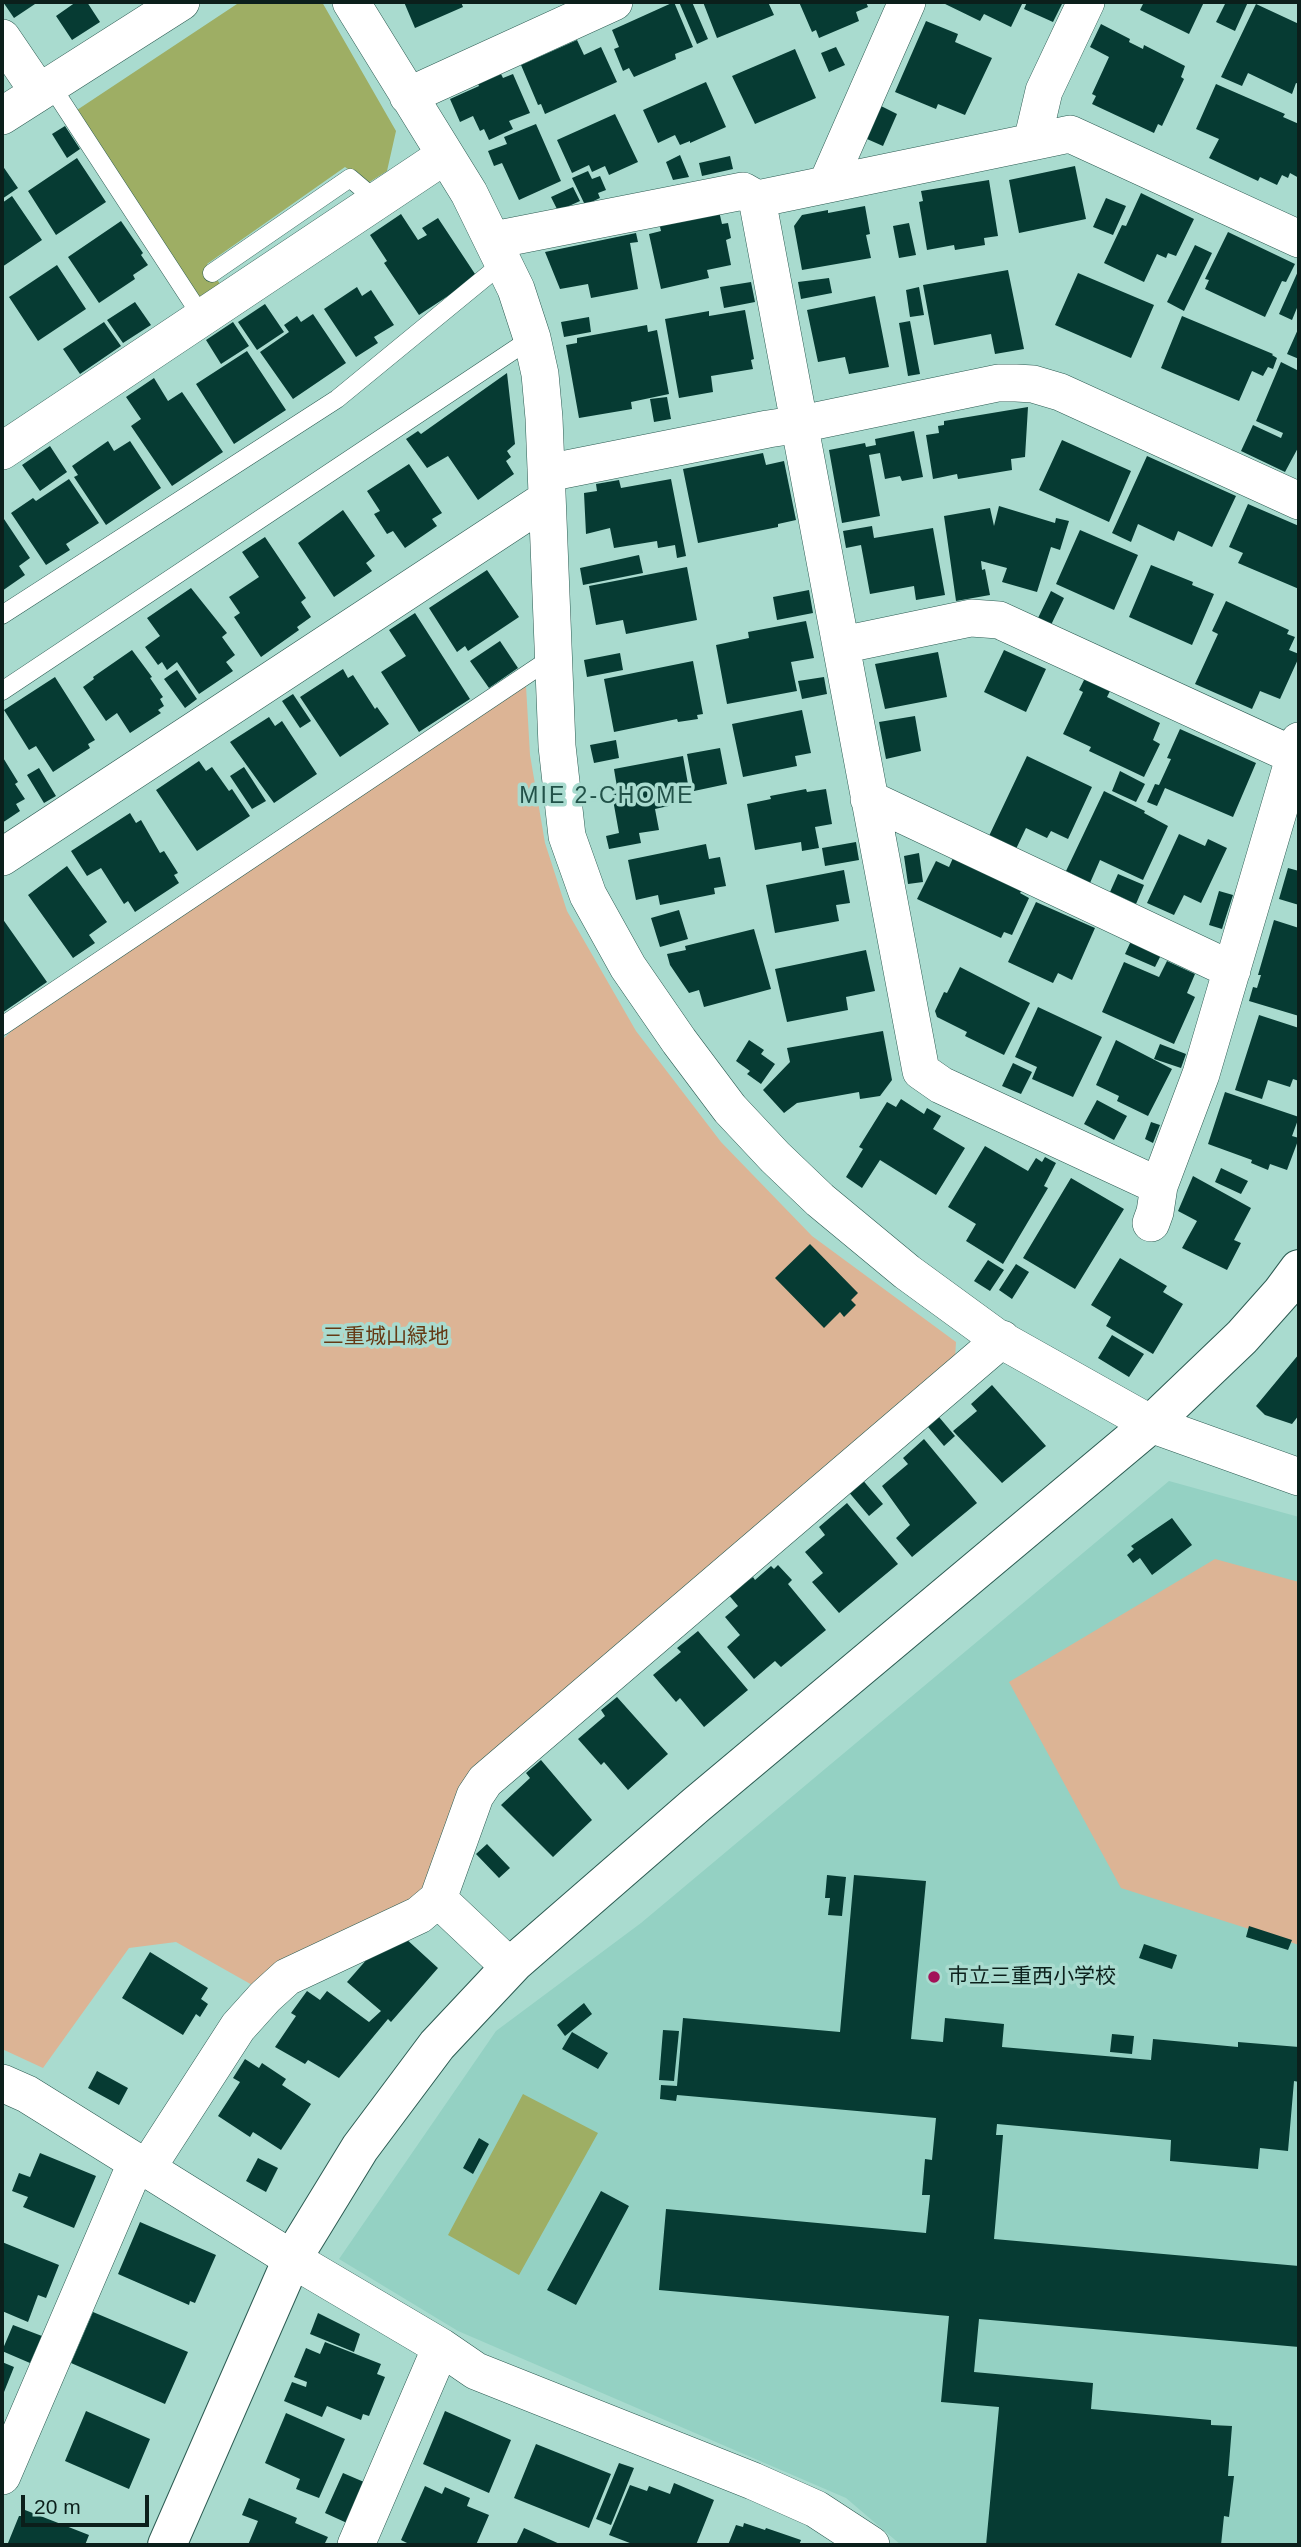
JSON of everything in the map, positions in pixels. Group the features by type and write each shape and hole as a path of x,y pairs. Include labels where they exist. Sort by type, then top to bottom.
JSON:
{"street":[{"path":"2,116 181,2"},
{"path":"351,2 469,193 516,289 532,338 540,374 557,747 567,836 588,895 628,967 730,1109 820,1200 907,1272 1002,1339 1151,1424 1299,1477"},
{"path":"408,96 614,2"},
{"path":"827,184 907,2"},
{"path":"1032,142 1044,91 1086,2"},
{"path":"2,38 44,88"},
{"path":"499,251 743,191 757,199 1070,134 1299,239"},
{"path":"2,452 444,156"},
{"path":"757,199 921,1071 941,1085 1159,1186"},
{"path":"2,858 547,486 768,429 998,383 1034,384 1060,391 1299,502"},
{"path":"842,645 971,618 999,620 1297,748 1201,1074 1159,1186 1156,1212 1151,1223"},
{"path":"869,799 1232,970"},
{"path":"167,2545 292,2259 360,2148 437,2045 510,1967 696,1805 1151,1424 1242,1337 1299,1269"},
{"path":"2,2476 142,2164 238,2026 287,1977 419,1915 438,1899 475,1796 485,1781 1002,1339"},
{"path":"438,1899 510,1967"},
{"path":"2,2083 27,2094 476,2371 817,2509 872,2545"},
{"path":"356,2545 441,2347"}],"lane":[{"path":"44,88 202,317"},
{"path":"212,272 350,178 377,201"},
{"path":"2,615 337,399 499,251"},
{"path":"2,691 532,338"},
{"path":"2,1026 553,657"}],"shaded area":[{"path":"240,2 322,2 396,131 387,171 368,183 345,167 207,264 220,284 199,297 77,110"},
{"name":"市立三重西小学校","path":"1169,1481 1299,1517 1299,2545 901,2545 846,2498 458,2331 339,2259 496,2031 641,1923"},
{"path":"523,2094 598,2133 519,2275 448,2235"}],"green space":[{"name":"三重城山緑地","path":"526,686 530,755 545,843 567,911 636,1031 721,1142 812,1236 956,1342 955,1359 527,1722 426,1888 414,1901 254,1986 176,1942 129,1948 43,2068 2,2049 2,1040 19,1024"},
{"path":"1215,1559 1299,1582 1299,1945 1121,1888 1009,1682"}],"building":[{"path":"3,2 38,2 14,18"},
{"path":"76,2 87,2 100,22 72,40 56,16"},
{"path":"404,2 461,2 463,7 415,28"},
{"path":"674,2 693,47 675,54 676,59 634,77 629,68 623,71 614,49 619,47 612,30"},
{"path":"679,2 692,2 708,39 697,44"},
{"path":"703,2 768,2 774,15 717,38"},
{"path":"799,2 866,2 868,7 856,12 859,21 819,38 816,30 812,32"},
{"path":"941,2 1023,2 1011,27 984,14 980,21"},
{"path":"1027,2 1063,2 1053,22 1024,9"},
{"path":"1144,2 1204,2 1189,34 1140,10"},
{"path":"1226,2 1248,2 1235,31 1216,22"},
{"path":"1256,4 1299,24 1299,84 1296,83 1292,94 1248,73 1242,86 1221,77"},
{"path":"926,21 958,34 955,42 992,58 965,115 938,104 936,109 895,92"},
{"path":"1101,24 1143,49 1144,45 1185,66 1181,77 1184,79 1162,126 1158,124 1154,133 1092,104 1096,96 1092,94 1109,57 1090,47"},
{"path":"577,40 584,55 601,47 617,82 545,114 541,104 538,105 521,65"},
{"path":"836,47 845,65 829,72 821,53"},
{"path":"795,49 816,98 755,124 732,76"},
{"path":"501,74 503,78 513,74 530,113 509,121 513,129 489,140 484,129 480,131 473,116 460,122 450,99"},
{"path":"706,82 726,127 690,143 680,145 675,135 658,143 643,110"},
{"path":"1216,84 1285,114 1283,117 1299,124 1299,178 1290,173 1288,178 1282,175 1277,185 1260,177 1258,181 1209,158 1219,139 1196,129"},
{"path":"881,106 897,114 883,146 867,139"},
{"path":"615,114 638,162 609,175 605,166 592,172 589,165 572,173 557,140"},
{"path":"536,124 561,181 519,200 502,163 494,166 488,151 507,144 504,137"},
{"path":"65,126 80,149 67,158 52,134"},
{"path":"680,155 689,177 673,180 666,162"},
{"path":"730,156 733,169 702,176 699,163"},
{"path":"77,158 106,202 56,235 28,191"},
{"path":"2,165 18,188 2,199"},
{"path":"1075,166 1086,219 1019,233 1009,180"},
{"path":"588,171 592,179 600,176 606,190 598,193 600,198 585,205 572,178"},
{"path":"989,180 998,236 984,238 985,245 955,250 954,245 927,250 919,202 923,201 921,191"},
{"path":"573,187 580,201 558,211 551,197"},
{"path":"1141,193 1194,219 1176,256 1168,253 1166,258 1157,254 1144,282 1104,263 1122,225 1126,226"},
{"path":"12,196 42,240 2,267 2,203"},
{"path":"1106,198 1126,206 1113,235 1093,227"},
{"path":"865,206 870,234 866,235 871,258 802,270 794,226 802,215"},
{"path":"719,211 722,224 728,223 731,238 726,240 731,265 707,270 709,278 661,289 649,234 661,231 659,223"},
{"path":"401,214 418,240 427,235 422,228 438,218 477,277 419,315 384,263 387,261 370,235"},
{"path":"121,221 148,265 133,275 135,279 99,303 68,257"},
{"path":"909,223 916,255 899,258 893,226"},
{"path":"1228,232 1295,264 1286,282 1282,281 1265,317 1205,289 1209,280 1205,279"},
{"path":"636,233 638,242 630,243 638,289 591,298 588,284 560,289 545,252"},
{"path":"1195,245 1212,253 1184,311 1167,302"},
{"path":"57,265 86,309 38,341 9,297"},
{"path":"1299,269 1299,303 1292,320 1279,314"},
{"path":"1008,270 1024,349 995,354 991,334 934,345 923,285"},
{"path":"1078,273 1154,305 1131,358 1055,325"},
{"path":"829,278 832,293 801,299 798,282"},
{"path":"751,282 755,302 724,308 720,287"},
{"path":"357,287 362,296 371,290 394,325 374,337 378,343 356,357 324,309"},
{"path":"919,287 924,315 910,317 906,290"},
{"path":"875,296 889,367 849,374 845,357 818,362 807,310"},
{"path":"135,302 151,325 123,343 107,320"},
{"path":"265,304 284,332 257,350 238,322"},
{"path":"745,310 754,359 751,360 753,369 711,376 713,392 679,398 665,319 709,311 709,316"},
{"path":"313,314 346,363 293,399 260,352 289,332 284,325 297,316 301,322"},
{"path":"1182,316 1273,354 1277,358 1273,369 1268,367 1263,376 1252,371 1239,401 1161,368"},
{"path":"589,317 591,332 564,337 561,322"},
{"path":"910,321 920,374 908,376 899,323"},
{"path":"104,322 121,346 80,374 63,349"},
{"path":"233,322 249,346 221,364 206,340"},
{"path":"647,325 648,332 657,330 669,394 631,402 632,409 579,418 566,345 577,343 577,338"},
{"path":"1299,327 1299,359 1287,354"},
{"path":"247,351 286,410 234,444 196,384"},
{"path":"1281,362 1299,371 1299,446 1285,472 1241,451 1253,425 1281,438 1283,433 1256,421"},
{"path":"507,373 515,444 507,451 511,457 506,461 514,474 478,500 448,456 427,468 406,439 418,431 421,434"},
{"path":"154,378 168,401 182,392 223,452 172,486 131,426 141,419 126,397"},
{"path":"667,397 671,419 654,422 650,399"},
{"path":"1028,407 1025,457 1011,459 1012,470 958,479 957,474 933,479 926,435 939,433 938,426 944,425 944,421"},
{"path":"914,431 923,477 902,481 900,476 885,479 880,453 869,455 880,516 842,523 829,450 865,443 866,447 876,445 875,439"},
{"path":"1062,440 1131,471 1109,522 1039,490"},
{"path":"108,441 114,451 130,441 161,488 106,525 74,477 78,475 72,466"},
{"path":"50,446 67,472 40,491 22,465"},
{"path":"763,453 766,465 784,461 796,520 778,524 778,527 698,543 683,469"},
{"path":"1147,456 1236,496 1212,547 1178,531 1174,541 1138,524 1131,542 1112,533"},
{"path":"409,464 442,513 432,519 437,526 405,548 393,531 387,534 374,514 380,511 367,491"},
{"path":"69,479 99,523 66,544 70,550 46,565 11,513 33,498 36,501"},
{"path":"671,479 686,556 677,558 675,545 658,548 657,541 614,548 610,528 586,534 584,493 597,491 596,484 619,480 621,488"},
{"path":"1248,504 1299,526 1299,589 1238,563 1243,553 1229,547"},
{"path":"999,506 1055,523 1056,518 1069,521 1060,550 1051,547 1037,592 1002,582 1007,568 981,561 990,595 956,601 944,516 990,508 994,526"},
{"path":"343,510 375,556 366,563 372,571 334,597 298,543"},
{"path":"2,516 30,558 19,566 25,575 2,591"},
{"path":"872,526 874,538 933,528 945,595 916,600 914,586 870,594 861,545 846,548 843,531"},
{"path":"1080,530 1138,555 1114,610 1056,584"},
{"path":"265,537 306,598 301,602 311,617 297,627 299,630 261,657 234,617 240,613 229,597 259,577 242,552"},
{"path":"639,555 643,573 583,585 580,568"},
{"path":"1151,565 1193,582 1192,585 1214,594 1192,645 1129,617"},
{"path":"687,567 697,620 626,634 623,620 596,625 589,586"},
{"path":"487,570 519,617 468,651 465,646 457,652 429,608"},
{"path":"191,588 227,633 222,637 235,655 226,662 233,671 199,694 177,662 167,670 162,662 158,665 145,647 160,636 147,618"},
{"path":"809,590 813,613 777,620 773,597"},
{"path":"1051,591 1064,598 1051,625 1038,618"},
{"path":"1226,601 1289,630 1287,634 1295,637 1289,650 1299,654 1299,657 1280,699 1260,691 1252,709 1195,684 1218,634 1212,631"},
{"path":"415,613 470,699 419,732 381,672 406,656 389,630"},
{"path":"806,621 814,658 791,662 797,691 727,704 716,645 749,638 748,632"},
{"path":"500,641 518,668 489,688 470,661"},
{"path":"132,650 152,677 150,678 163,697 160,699 164,706 158,710 161,713 130,733 117,713 106,721 83,687"},
{"path":"1004,650 1046,669 1026,712 984,692"},
{"path":"938,652 947,697 885,709 875,664"},
{"path":"620,653 623,670 587,677 584,660"},
{"path":"693,661 703,714 697,715 698,719 678,722 677,719 614,732 604,679"},
{"path":"343,669 348,678 353,675 375,709 377,707 389,724 340,757 300,697"},
{"path":"177,670 197,699 185,708 164,679"},
{"path":"55,677 95,740 88,744 90,748 53,772 36,746 29,750 4,710"},
{"path":"824,677 827,694 802,699 798,681"},
{"path":"1085,678 1110,691 1107,697 1160,723 1153,740 1160,744 1144,777 1089,751 1091,747 1063,734 1083,692 1079,690"},
{"path":"293,694 311,721 300,728 282,701"},
{"path":"802,710 811,753 795,756 797,766 743,777 732,724"},
{"path":"915,716 921,751 886,759 879,722"},
{"path":"269,717 275,726 282,721 317,774 274,803 230,742"},
{"path":"1180,729 1256,763 1233,817 1165,788 1157,806 1147,802 1155,784 1159,785 1171,759 1167,758"},
{"path":"616,740 619,758 594,763 590,745"},
{"path":"720,748 727,784 694,791 687,754"},
{"path":"2,756 25,799 16,804 20,811 2,823"},
{"path":"683,756 691,801 655,809 659,830 639,833 641,843 609,849 606,836 619,833 612,794 618,793 614,769"},
{"path":"1027,756 1092,787 1068,839 1051,831 1047,838 1026,828 1016,849 989,836"},
{"path":"199,761 206,771 212,767 229,791 232,789 250,816 197,851 156,790"},
{"path":"244,767 266,801 252,809 230,776"},
{"path":"39,768 56,796 44,803 27,775"},
{"path":"1120,771 1145,784 1136,802 1112,791"},
{"path":"806,789 807,792 826,789 832,824 815,827 819,848 802,851 801,842 755,850 747,804"},
{"path":"1104,791 1145,811 1144,813 1168,826 1143,880 1100,860 1090,883 1066,871"},
{"path":"130,813 136,823 141,820 160,853 164,851 178,873 174,875 179,883 135,912 128,901 124,904 101,868 87,876 71,851"},
{"path":"1179,834 1205,846 1208,839 1227,848 1201,903 1184,895 1174,915 1147,903"},
{"path":"856,842 859,860 825,866 822,848"},
{"path":"706,844 709,859 720,857 726,886 714,888 715,894 660,905 658,895 636,900 628,860"},
{"path":"919,853 923,882 908,884 904,856"},
{"path":"953,858 1022,890 1020,893 1029,898 1012,935 1004,932 1001,938 917,899 936,861 949,867"},
{"path":"67,866 107,922 89,935 95,943 73,958 28,895"},
{"path":"1288,868 1299,871 1299,905 1279,899"},
{"path":"844,870 850,903 836,905 839,921 775,933 766,885"},
{"path":"1118,874 1144,885 1136,904 1110,892"},
{"path":"1219,891 1233,895 1222,929 1209,925"},
{"path":"1036,902 1095,928 1072,980 1058,973 1053,983 1008,962"},
{"path":"679,910 688,939 660,947 651,918"},
{"path":"2,918 47,982 2,1013"},
{"path":"1274,920 1299,928 1299,1016 1249,1001 1253,987 1257,988 1261,975 1258,975"},
{"path":"754,929 771,989 704,1007 699,990 689,993 670,965 667,954 686,950 685,946"},
{"path":"1131,941 1161,955 1155,967 1125,954"},
{"path":"866,950 875,991 846,997 848,1010 787,1022 775,969"},
{"path":"1167,961 1195,974 1187,993 1195,997 1174,1044 1102,1012 1124,962 1159,977"},
{"path":"960,967 1030,1003 1004,1055 965,1036 967,1032 937,1017 935,1011"},
{"path":"1038,1007 1102,1037 1073,1097 1032,1079 1037,1067 1015,1057"},
{"path":"1259,1015 1299,1028 1299,1081 1293,1079 1290,1087 1268,1080 1262,1099 1235,1090"},
{"path":"883,1031 892,1080 880,1096 860,1099 859,1092 797,1103 784,1113 763,1090 790,1062 787,1048"},
{"path":"749,1040 764,1050 761,1054 775,1064 761,1084 747,1074 750,1071 736,1061"},
{"path":"1116,1040 1172,1069 1148,1116 1117,1101 1119,1096 1096,1085"},
{"path":"1160,1044 1186,1054 1181,1068 1154,1059"},
{"path":"1013,1063 1032,1072 1021,1094 1002,1086"},
{"path":"1225,1092 1299,1117 1292,1136 1299,1138 1287,1170 1270,1164 1268,1170 1251,1163 1252,1160 1208,1144"},
{"path":"901,1099 924,1114 927,1108 941,1116 933,1129 965,1148 936,1195 880,1160 862,1188 846,1177 863,1149 859,1147 887,1102 896,1107"},
{"path":"1097,1100 1127,1116 1114,1140 1084,1124"},
{"path":"1151,1122 1160,1125 1153,1143 1145,1139"},
{"path":"985,1146 1028,1171 1036,1158 1042,1162 1045,1157 1056,1163 1044,1186 1048,1188 1003,1264 966,1241 976,1224 948,1207"},
{"path":"1221,1168 1248,1181 1241,1194 1215,1182"},
{"path":"1193,1176 1251,1208 1234,1240 1241,1243 1227,1270 1182,1248 1197,1221 1178,1211"},
{"path":"1071,1178 1124,1209 1075,1289 1023,1258"},
{"path":"810,1244 858,1293 851,1300 856,1305 844,1317 840,1312 824,1328 775,1278"},
{"path":"1120,1258 1167,1286 1163,1292 1183,1304 1153,1354 1106,1326 1111,1317 1091,1305"},
{"path":"988,1260 1004,1270 990,1291 974,1281"},
{"path":"1016,1264 1029,1272 1012,1299 999,1290"},
{"path":"1112,1335 1144,1354 1129,1377 1098,1358"},
{"path":"1299,1354 1299,1415 1292,1424 1265,1415 1256,1406"},
{"path":"992,1385 1046,1446 1002,1483 953,1431 977,1411 971,1404"},
{"path":"939,1417 955,1436 944,1446 928,1427"},
{"path":"924,1439 977,1503 912,1557 896,1538 910,1525 882,1486 908,1464 903,1458"},
{"path":"861,1478 883,1504 869,1516 847,1490"},
{"path":"847,1503 898,1564 839,1613 812,1582 823,1573 805,1552 825,1535 819,1527"},
{"path":"1172,1518 1192,1545 1152,1575 1140,1558 1133,1563 1127,1555 1134,1549 1131,1546"},
{"path":"778,1565 792,1580 788,1584 826,1630 781,1667 775,1661 754,1679 727,1647 740,1635 725,1617 738,1606 727,1593 747,1577 749,1580 753,1577 755,1580 771,1566 774,1569"},
{"path":"698,1631 748,1690 704,1727 680,1698 676,1702 653,1675 681,1652 677,1648"},
{"path":"617,1697 668,1754 628,1790 604,1762 601,1765 578,1739 605,1716 601,1710"},
{"path":"541,1760 592,1820 553,1857 501,1805 530,1778 526,1773"},
{"path":"487,1844 510,1868 499,1878 476,1854"},
{"path":"827,1875 846,1877 842,1916 828,1915 830,1898 825,1898"},
{"path":"854,1875 926,1881 911,2039 943,2042 945,2018 1004,2024 1002,2047 1151,2060 1153,2039 1238,2047 1238,2042 1299,2047 1299,2082 1294,2081 1288,2151 1260,2148 1258,2169 1170,2161 1171,2140 997,2124 996,2135 1003,2135 994,2239 1299,2266 1299,2347 979,2319 974,2372 1093,2383 1091,2409 1211,2420 1211,2425 1232,2426 1228,2476 1234,2476 1229,2517 1224,2516 1221,2545 986,2545 999,2407 941,2402 949,2316 659,2290 666,2209 926,2233 930,2195 922,2195 925,2159 932,2160 936,2118 677,2095 676,2101 660,2099 661,2085 677,2086 683,2018 840,2032"},
{"path":"1249,1926 1292,1940 1288,1950 1246,1937"},
{"path":"404,1937 438,1968 391,2022 388,2019 339,2078 308,2060 305,2064 275,2047 296,2016 291,2013 307,1991 320,2000 327,1991 369,2022 381,2011 347,1982 375,1950"},
{"path":"1144,1944 1177,1955 1172,1969 1139,1958"},
{"path":"150,1952 208,1988 201,1999 208,2004 200,2017 196,2014 183,2035 122,1998"},
{"path":"584,2003 592,2014 565,2036 557,2025"},
{"path":"663,2030 679,2031 674,2081 659,2080"},
{"path":"572,2032 608,2053 598,2069 562,2049"},
{"path":"1112,2034 1134,2036 1132,2054 1110,2052"},
{"path":"245,2059 259,2068 262,2063 286,2079 282,2085 311,2104 281,2150 253,2132 250,2137 218,2116 240,2082 233,2078"},
{"path":"97,2071 128,2088 119,2105 88,2088"},
{"path":"479,2138 489,2144 473,2174 463,2168"},
{"path":"40,2153 96,2176 74,2228 23,2207 28,2197 12,2191 19,2173 30,2177"},
{"path":"258,2158 278,2168 266,2192 246,2181"},
{"path":"601,2191 629,2206 576,2305 547,2290"},
{"path":"140,2222 216,2255 195,2303 190,2301 189,2305 118,2274"},
{"path":"2,2242 59,2265 46,2298 38,2295 28,2322 2,2311"},
{"path":"93,2312 188,2352 165,2404 71,2363"},
{"path":"318,2313 360,2334 354,2352 310,2334"},
{"path":"13,2325 42,2336 30,2363 2,2351"},
{"path":"325,2342 381,2364 377,2374 385,2377 369,2416 363,2414 361,2420 327,2406 322,2417 284,2401 292,2382 306,2387 307,2382 294,2377 306,2348 320,2354"},
{"path":"2,2362 14,2367 2,2397"},
{"path":"86,2411 150,2439 129,2489 65,2461"},
{"path":"445,2411 511,2440 489,2493 423,2464"},
{"path":"286,2413 345,2439 319,2498 296,2489 300,2479 265,2463"},
{"path":"536,2444 611,2474 589,2528 514,2498"},
{"path":"619,2463 634,2468 611,2525 596,2519"},
{"path":"343,2473 364,2482 347,2523 325,2513"},
{"path":"674,2483 714,2500 696,2545 635,2545 609,2535 630,2485 647,2491 649,2486 670,2494"},
{"path":"425,2486 442,2494 445,2487 470,2498 467,2506 489,2515 476,2545 411,2545 401,2540"},
{"path":"249,2498 297,2518 295,2523 328,2537 324,2545 248,2545 258,2521 242,2515"},
{"path":"25,2510 89,2535 85,2545 8,2543 19,2516 22,2516"},
{"path":"744,2523 801,2540 799,2545 728,2545 736,2525 743,2527"},
{"path":"524,2528 562,2545 516,2545"}],"place":[{"name":"市立三重西小学校","path":"934,1977"}],"district":[{"name":"MIE 2-CHOME","path":"607,797"}]}
